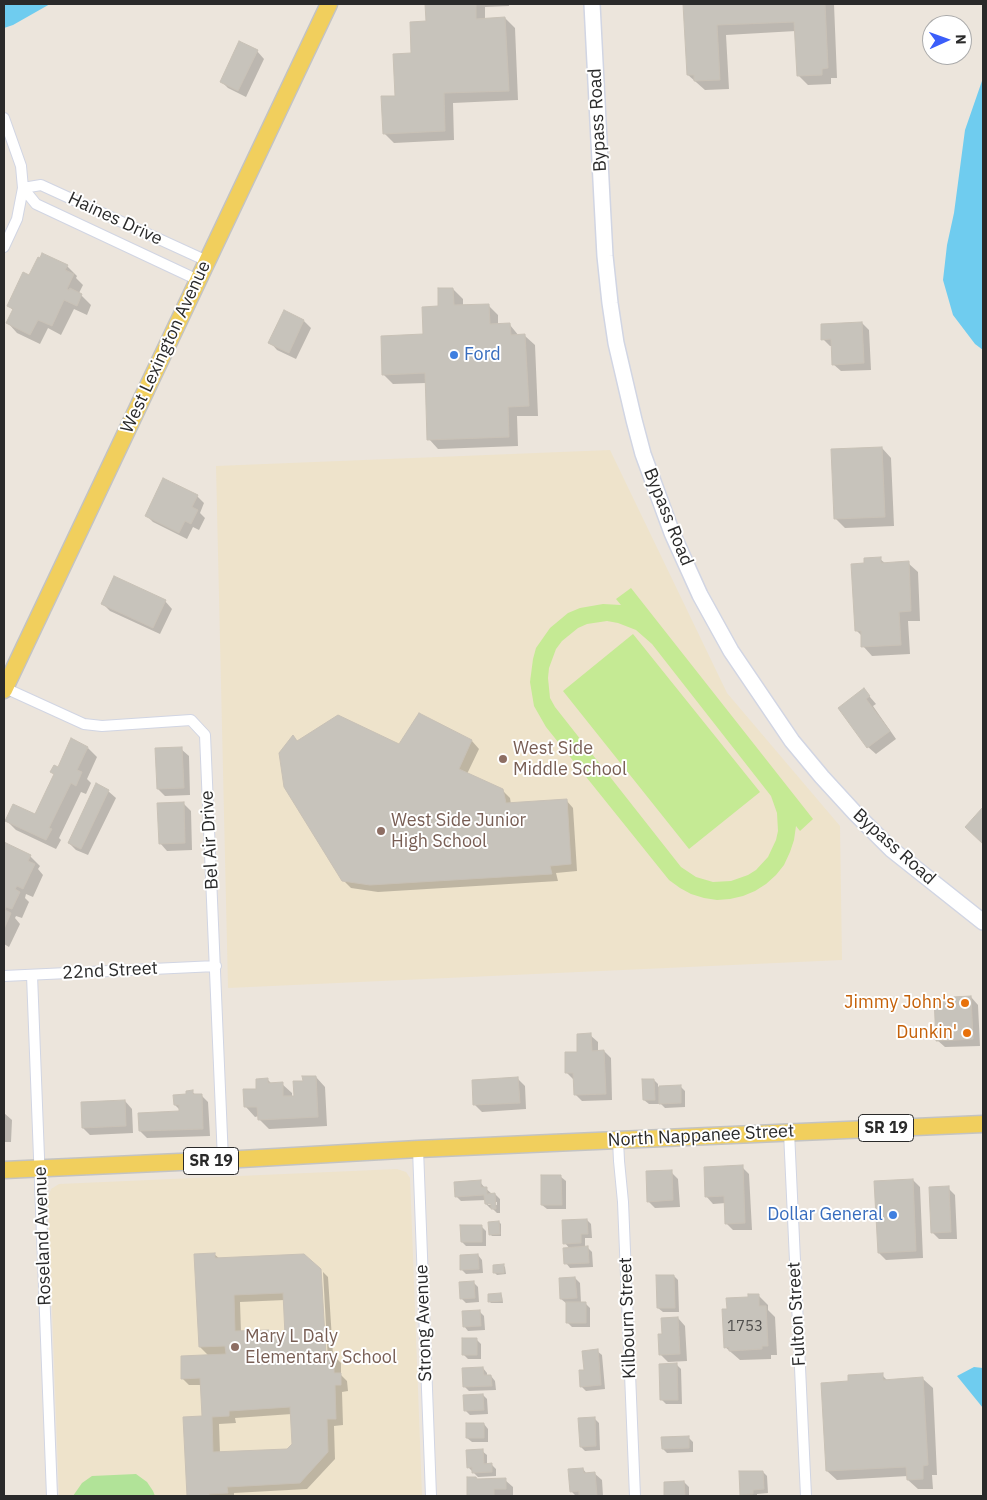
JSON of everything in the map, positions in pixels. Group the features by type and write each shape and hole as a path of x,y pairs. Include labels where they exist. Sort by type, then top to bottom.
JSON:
{"main road":[{"name":"West Lexington Avenue","path":"4,689 329,4"},
{"name":"Bypass Road","path":"592,4 602,210 610,304 616,343 634,420 654,486 672,533 700,595 731,651 792,741 848,806 891,849 983,922"},
{"name":"North Nappanee Street","path":"418,1149 983,1124"},
{"name":"SR 19","path":"4,1170 418,1149"}],"street":[{"path":"4,118 21,166 23,188 17,219 4,247"},
{"name":"Haines Drive","path":"198,280 36,204 23,188 41,185 206,261"},
{"name":"Bel Air Drive","path":"4,689 84,724 102,726 191,720 206,735 223,1160"},
{"name":"22nd Street","path":"4,976 216,966"},
{"name":"Roseland Avenue","path":"32,975 52,1496"},
{"name":"Fulton Street","path":"789,1132 806,1496"},
{"name":"Kilbourn Street","path":"618,1140 618,1161 624,1202 635,1496"},
{"name":"Strong Avenue","path":"418,1149 430,1496"}],"shaded area":[{"name":"West Side Middle School","path":"610,450 727,693 840,826 842,960 228,988 216,466"},
{"name":"Mary L Daly Elementary School","path":"397,1169 406,1172 410,1178 422,1496 59,1496 48,1198 51,1189 59,1184"}],"green space":[{"path":"631,588 813,819 800,831 796,826 794,840 784,865 766,884 755,891 743,896 717,900 691,894 669,880 546,727 534,706 530,682 533,659 536,648 550,628 568,613 580,608 603,604 621,605 616,599","holes":["607,621 636,630 652,644 771,796 777,813 778,831 776,840 768,857 756,870 748,875 731,881 713,882 696,877 681,867 555,707 550,698 549,668 556,649 562,641 578,628 587,624"]},
{"path":"633,634 760,792 689,849 563,691"},
{"path":"136,1474 147,1482 155,1496 73,1496 82,1483 92,1476"}],"water":[{"path":"4,4 50,4 13,25 4,28"},
{"path":"983,78 983,350 975,344 953,315 943,280 965,130"},
{"path":"974,1367 983,1368 983,1408 957,1376"}],"building":[{"path":"425,4 476,4 476,19 505,17 509,91 444,93 445,131 383,134 381,96 395,96 393,54 411,53 410,22 426,21"},
{"path":"683,4 825,4 828,68 822,69 822,75 797,76 794,22 717,25 720,80 694,81 694,75 687,75"},
{"path":"239,41 258,50 238,91 220,82"},
{"path":"42,253 68,265 65,270 74,274 67,289 69,290 70,288 82,294 77,306 64,300 52,326 38,320 30,335 6,323 13,309 7,306 23,272 29,275"},
{"name":"Ford","path":"438,288 453,288 454,305 489,304 490,324 510,323 511,335 525,334 529,406 508,407 509,437 427,440 425,373 382,375 381,336 423,334 422,307 438,306"},
{"path":"284,310 304,320 289,353 268,343"},
{"path":"862,322 864,363 832,365 831,339 821,340 821,324"},
{"path":"882,447 885,517 834,519 831,449"},
{"path":"163,478 198,495 192,507 198,510 191,524 185,521 179,533 145,516"},
{"path":"881,557 881,563 909,561 911,611 899,612 901,645 861,647 861,631 855,631 851,564 864,563 864,558"},
{"path":"114,576 166,600 153,628 101,604"},
{"path":"864,688 870,696 866,699 890,731 867,748 838,708"},
{"path":"419,713 472,740 459,769 503,789 506,803 567,799 571,864 550,866 552,874 370,885 342,881 284,787 279,753 293,735 297,741 338,715 399,744"},
{"path":"71,738 88,747 77,770 82,772 76,786 71,783 49,828 52,829 46,840 5,821 13,804 35,814 54,774 50,772 54,765 58,767"},
{"path":"182,747 184,788 157,789 155,748"},
{"path":"96,783 109,790 81,849 68,843"},
{"path":"184,802 185,843 159,844 157,803"},
{"path":"983,807 983,844 965,827"},
{"path":"4,842 31,855 28,861 35,864 23,889 17,886 15,889 20,892 12,909 6,907 5,910 11,913 4,929"},
{"path":"971,996 973,1039 936,1041 934,998"},
{"path":"591,1033 592,1051 604,1050 606,1094 574,1095 573,1073 565,1073 565,1052 577,1052 577,1034"},
{"path":"302,1076 316,1076 318,1117 258,1120 257,1107 244,1107 243,1089 256,1089 256,1079 268,1078 268,1083 283,1082 283,1096 294,1096 293,1081 303,1081"},
{"path":"518,1077 520,1103 473,1105 472,1080"},
{"path":"642,1079 654,1079 655,1100 643,1100"},
{"path":"681,1085 681,1103 659,1104 659,1086"},
{"path":"193,1090 193,1094 202,1094 203,1129 139,1131 138,1113 179,1111 179,1105 174,1105 173,1095 186,1094 186,1091"},
{"path":"125,1100 126,1126 82,1128 81,1102"},
{"path":"743,1165 745,1223 725,1224 724,1196 705,1197 704,1167"},
{"path":"672,1170 673,1200 647,1202 646,1171"},
{"path":"541,1175 561,1175 562,1205 541,1205"},
{"path":"913,1179 916,1251 878,1253 874,1181"},
{"path":"481,1180 481,1187 487,1187 487,1194 495,1193 496,1209 491,1209 491,1204 485,1204 484,1195 455,1197 454,1182"},
{"path":"949,1186 951,1232 931,1233 929,1187"},
{"path":"587,1219 588,1234 581,1234 581,1243 563,1244 562,1220"},
{"path":"499,1221 500,1234 489,1235 488,1222"},
{"path":"460,1225 482,1225 482,1242 461,1242"},
{"path":"588,1246 589,1263 564,1264 563,1248"},
{"path":"215,1253 215,1258 304,1254 321,1269 326,1354 334,1354 334,1373 341,1373 341,1385 335,1385 336,1419 327,1419 328,1452 300,1483 227,1487 228,1493 209,1494 209,1496 187,1496 183,1417 202,1416 200,1378 181,1379 181,1356 226,1354 225,1346 199,1347 194,1254","holes":["283,1293 285,1335 269,1336 269,1330 235,1331 234,1295","290,1407 292,1444 287,1449 213,1452 212,1417 229,1416 229,1411"]},
{"path":"478,1254 479,1269 460,1270 460,1255"},
{"path":"504,1264 504,1273 493,1273 493,1265"},
{"path":"656,1275 674,1275 675,1308 657,1308"},
{"path":"575,1277 577,1298 560,1299 559,1278"},
{"path":"474,1281 475,1298 460,1299 459,1282"},
{"path":"501,1293 502,1301 488,1302 488,1294"},
{"path":"748,1294 759,1294 759,1306 766,1306 768,1346 762,1346 762,1349 729,1351 729,1347 724,1348 722,1309 727,1309 726,1298 748,1297"},
{"path":"566,1302 586,1302 586,1323 566,1323"},
{"path":"480,1310 481,1326 463,1327 462,1311"},
{"path":"678,1317 680,1354 659,1355 658,1334 662,1334 661,1318"},
{"path":"462,1338 477,1338 477,1355 462,1355"},
{"path":"598,1349 601,1385 580,1387 579,1370 584,1370 582,1351"},
{"path":"677,1363 678,1400 660,1400 659,1364"},
{"path":"483,1367 484,1375 491,1375 492,1386 463,1387 462,1368"},
{"path":"883,1373 883,1380 923,1377 928,1465 923,1466 923,1479 907,1480 906,1467 826,1471 821,1383 848,1381 848,1375"},
{"path":"483,1394 484,1410 464,1411 463,1395"},
{"path":"595,1417 596,1446 580,1447 578,1418"},
{"path":"466,1423 484,1423 484,1438 466,1438"},
{"path":"689,1436 689,1448 662,1449 661,1437"},
{"path":"483,1449 484,1464 492,1463 492,1472 472,1473 472,1467 467,1468 466,1450"},
{"path":"583,1468 584,1473 595,1472 597,1496 579,1496 579,1491 570,1492 568,1469"},
{"path":"739,1471 763,1471 764,1489 753,1490 753,1494 740,1495"},
{"path":"467,1477 476,1477 477,1479 506,1478 506,1489 494,1489 494,1496 467,1496"},
{"path":"684,1481 685,1496 664,1496 664,1482"}],"place":[{"name":"Ford","path":"454,355"},
{"name":"West Side Middle School","path":"503,759"},
{"name":"West Side Junior High School","path":"381,831"},
{"name":"Jimmy John's","path":"965,1003"},
{"name":"Dunkin'","path":"967,1033"},
{"name":"Dollar General","path":"893,1215"},
{"name":"Mary L Daly Elementary School","path":"235,1347"}]}
